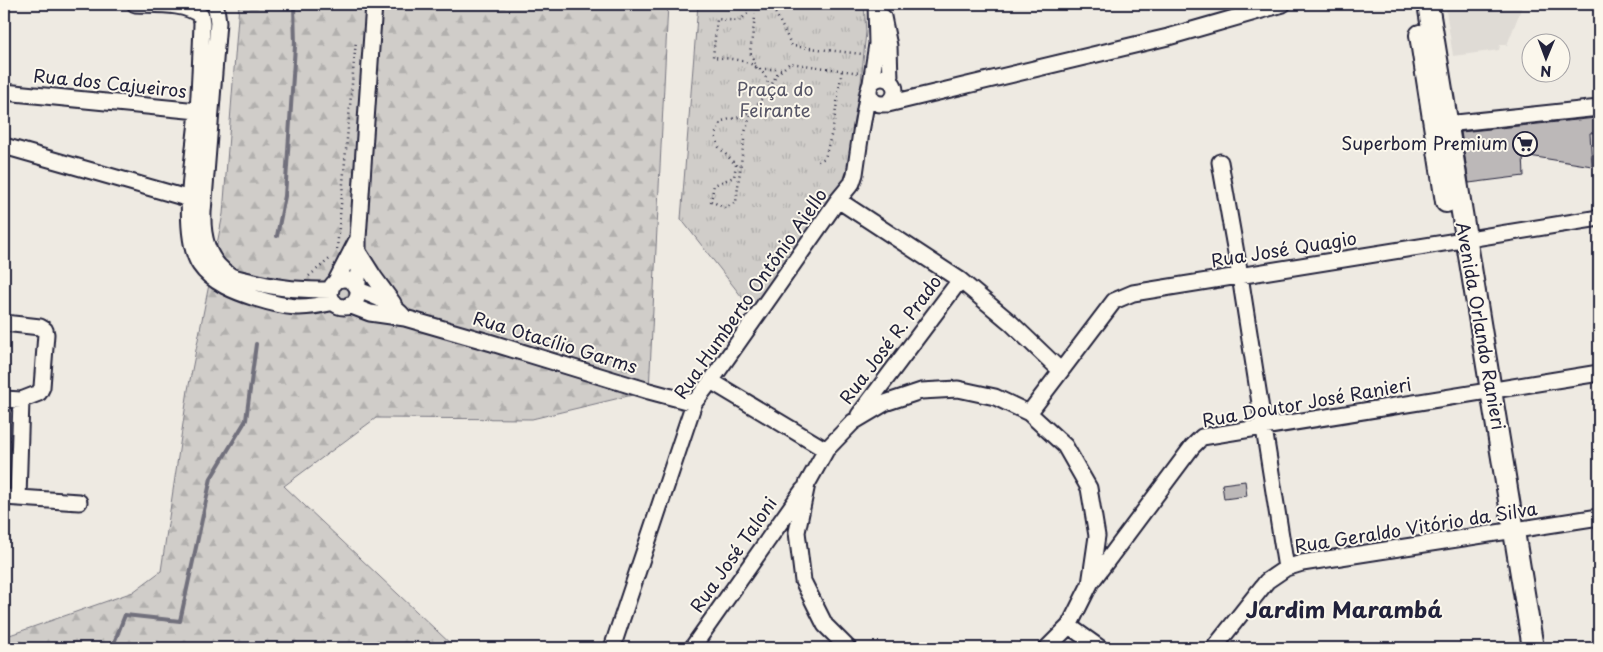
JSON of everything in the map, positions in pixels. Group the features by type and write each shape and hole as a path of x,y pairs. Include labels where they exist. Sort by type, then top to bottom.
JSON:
{"main road":[{"name":"Avenida Orlando Ranieri","path":"1415,4 1440,124 1485,391 1507,531 1520,648"},
{"name":"Avenida Orlando Ranieri","path":"1428,4 1440,124"},
{"name":"Avenida Orlando Ranieri","path":"1507,531 1533,648"}],"street":[{"path":"134,4 195,10 201,16 205,112 202,229 206,245 216,264 232,276 290,290 333,291"},
{"path":"214,4 218,22 190,199 191,230 194,249 200,266 218,282 240,294 299,308 312,307 333,291 339,280 347,280 354,284 358,290"},
{"path":"333,291 341,306 349,305 356,300 374,4"},
{"path":"861,132 877,44 876,4"},
{"path":"861,132 885,104 894,99 896,91 892,82 889,46 880,4"},
{"path":"869,83 870,98 875,103 885,104 1168,37 1284,4"},
{"path":"869,83 876,79 884,78 908,91 927,95"},
{"name":"Rua dos Cajueiros","path":"4,92 205,112"},
{"path":"1440,124 1599,108"},
{"name":"Rua Humberto Ontõnio Aiello","path":"612,648 694,403 852,183 856,174 861,132"},
{"path":"4,146 190,199"},
{"path":"1220,162 1286,568"},
{"path":"838,200 960,280 1011,323 1061,371"},
{"name":"Rua José Quagio","path":"1029,413 1114,301 1133,293 1599,218"},
{"path":"333,291 358,244"},
{"path":"358,244 374,277 401,314"},
{"name":"Rua José R. Prado","path":"853,422 960,280"},
{"name":"Rua Otacílio Garms","path":"358,290 377,297 401,314"},
{"name":"Rua Otacílio Garms","path":"349,305 370,313 401,314 649,391 694,403"},
{"path":"4,323 40,327 45,330 46,334 42,387 39,393 21,400 4,399"},
{"name":"Rua Doutor José Ranieri","path":"1090,584 1192,447 1202,437 1599,373"},
{"path":"711,381 826,450"},
{"path":"848,648 825,625 803,581 797,532 807,484 826,450 853,422 885,402 921,391 940,390 958,390 995,397 1029,413 1065,446 1089,488 1097,536 1090,584 1069,626 1047,648"},
{"path":"21,400 11,497 79,502"},
{"name":"Rua José Taloni","path":"692,648 807,484"},
{"name":"Rua Geraldo Vitório da Silva","path":"1214,648 1267,581 1286,568 1302,563 1599,517"},
{"path":"1069,626 1100,648"}],"path":[{"path":"746,4 748,13 739,21 717,19 713,57 738,60 752,65 765,75 770,88"},
{"path":"757,4 750,52 757,69"},
{"path":"771,4 792,46 868,55"},
{"path":"306,279 336,254 357,33"},
{"path":"752,111 738,117 722,120 715,135 719,147 736,165 734,177 714,185 711,201 725,208 736,202 744,132 752,111 770,88 777,74 790,63 842,70 869,83"},
{"path":"757,69 783,69"},
{"path":"818,161 825,158 834,128 842,70"}],"shaded area":[{"path":"1445,4 1523,4 1507,45 1500,45 1499,50 1453,56"}],"green space":[{"path":"239,4 668,4 649,391 532,419 376,418 284,486 455,648 4,648 4,637 133,592 161,571 188,390 223,214"},
{"name":"Praça do Feirante","path":"698,4 864,4 866,32 857,122 845,180 756,315 681,219"}],"building":[{"name":"Superbom Premium","path":"1596,118 1598,132 1590,133 1592,166 1523,155 1524,176 1469,183 1461,132"},
{"path":"1245,481 1247,496 1224,499 1222,484"}],"waterway":[{"path":"277,236 285,196 295,46 294,4"},
{"path":"112,648 125,615 180,621 211,478 246,420 256,344"}],"place":[{"name":"Superbom Premium","path":"1525,144"}],"district":[{"name":"Jardim Marambá","path":"1344,610"}]}
